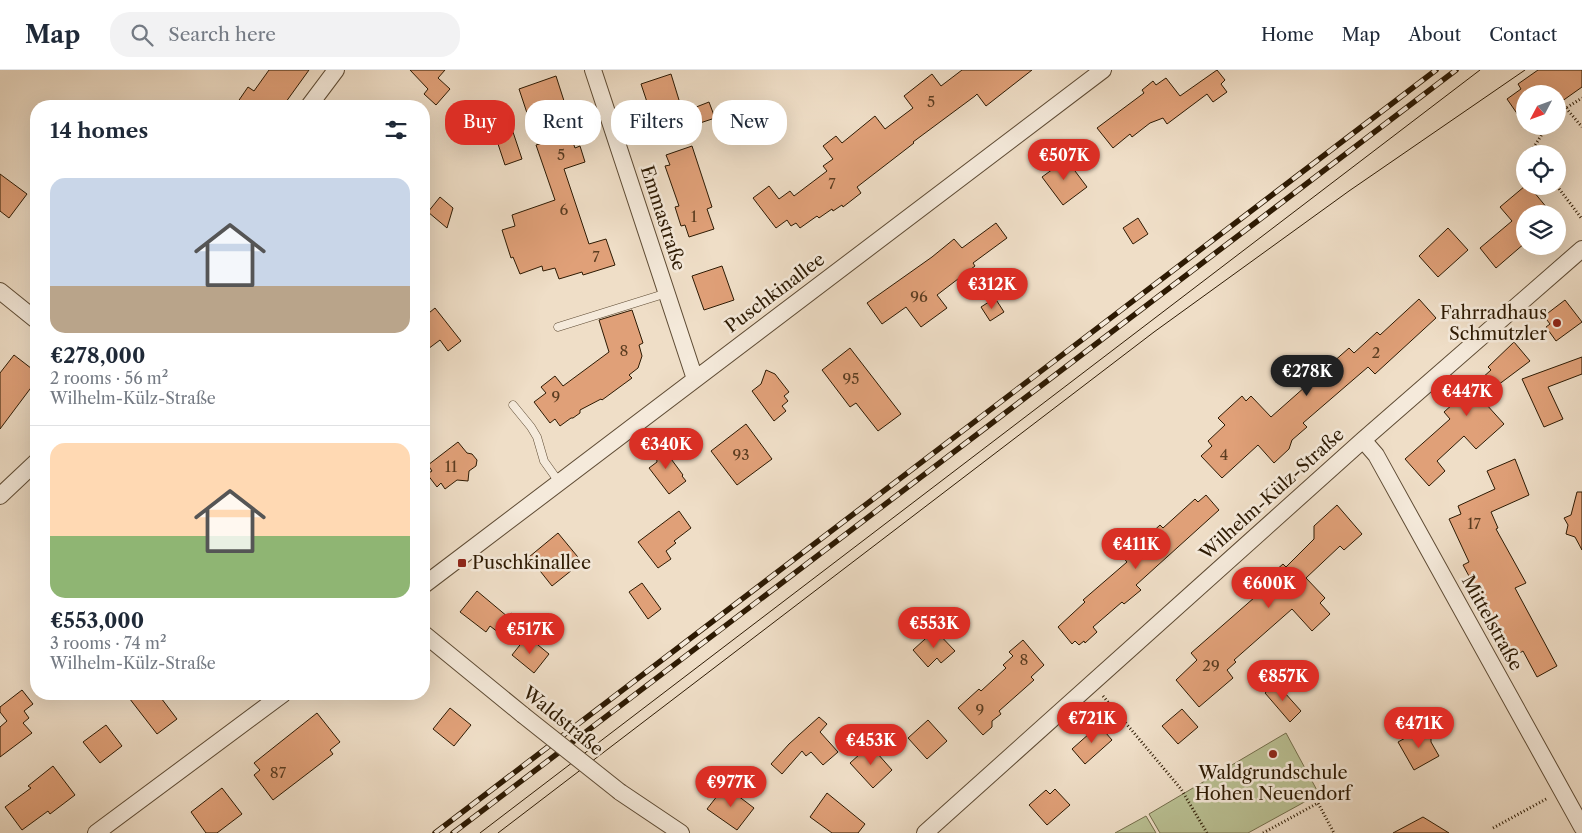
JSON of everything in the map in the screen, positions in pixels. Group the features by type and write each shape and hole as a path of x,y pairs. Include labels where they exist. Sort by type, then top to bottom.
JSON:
{"street":[{"path":"314,100 336,70"},
{"name":"Emmastraße","path":"593,70 695,379"},
{"name":"Puschkinallee","path":"430,580 1103,70"},
{"name":"Wilhelm-Külz-Straße","path":"925,833 1364,440 1582,249"},
{"path":"0,292 30,315"},
{"name":"Mittelstraße","path":"1364,440 1376,455 1582,827"},
{"path":"0,496 30,468"},
{"name":"Waldstraße","path":"430,639 620,792 681,833"},
{"path":"96,833 275,700"}],"lane":[{"path":"558,326 667,293"},
{"path":"513,405 537,437 544,461 559,482"}],"path":[{"path":"1582,98 1566,108 1582,127"},
{"path":"1564,195 1582,219"},
{"path":"1092,683 1181,789 1207,833"},
{"path":"1493,828 1562,791"},
{"path":"1263,833 1318,803 1334,833"}],"green space":[{"path":"1286,733 1319,794 1248,833 1160,833 1149,814"},
{"path":"1146,816 1156,833 1115,833"}],"building":[{"path":"269,70 309,70 287,100 239,100 248,87 254,91"},
{"path":"410,70 445,70 438,78 450,89 436,105 424,94 428,89"},
{"path":"962,70 1032,70 986,106 977,94 857,187 861,193 843,207 842,205 833,211 832,209 819,218 817,216 800,228 796,223 791,226 787,220 776,228 753,198 769,186 779,199 790,191 794,196 827,171 823,166 833,159 823,146 836,136 842,143 875,116 885,129 913,108 904,96 932,74 941,86"},
{"path":"1217,70 1225,80 1221,84 1227,92 1213,102 1207,94 1167,124 1163,118 1150,123 1132,137 1130,134 1113,148 1097,128 1144,93 1142,90 1153,81 1156,85 1166,78 1180,96"},
{"path":"1538,70 1582,70 1582,87 1566,98 1566,85 1518,84"},
{"path":"671,74 679,100 646,100 641,84"},
{"path":"556,76 564,100 525,100 525,107 519,89"},
{"path":"1516,93 1516,112 1507,99"},
{"path":"709,102 712,110 712,119 702,122 702,105"},
{"path":"515,138 522,159 505,165 498,145 515,145"},
{"path":"536,145 574,145 575,148 580,146 585,162 564,169 589,244 606,239 615,265 583,275 582,272 559,279 555,268 543,271 542,266 520,274 513,257 511,258 502,230 515,226 512,215 555,200"},
{"path":"692,146 712,207 707,209 714,229 689,237 685,225 681,226 675,207 679,206 665,166 670,165 666,155"},
{"path":"1059,158 1066,159 1087,187 1063,205 1042,177 1053,169 1054,162"},
{"path":"0,174 27,194 9,218 0,211"},
{"path":"1516,194 1536,195 1545,205 1516,205 1516,251 1496,268 1480,248 1512,221 1500,207"},
{"path":"440,197 453,208 447,228 430,214 430,210"},
{"path":"1138,218 1148,234 1133,244 1123,228"},
{"path":"996,223 1007,238 973,263 975,266 937,295 947,308 921,327 906,307 882,324 867,303 954,239 962,248"},
{"path":"1448,228 1468,250 1438,277 1419,256"},
{"path":"722,266 734,300 704,310 692,276"},
{"path":"995,298 1004,312 990,321 981,307"},
{"path":"1419,299 1436,318 1375,374 1368,367 1303,423 1307,427 1292,440 1289,449 1274,463 1258,445 1222,478 1201,456 1212,446 1208,441 1225,425 1218,418 1242,396 1246,401 1251,396 1271,417 1349,348 1354,353 1377,332 1380,335"},
{"path":"1565,300 1582,322 1556,341 1546,327 1550,324 1544,316"},
{"path":"435,308 461,341 448,351 440,340 430,348 430,312"},
{"path":"632,310 643,343 639,345 642,356 638,368 629,375 632,378 602,400 580,410 580,413 560,426 555,419 550,423 534,402 546,393 541,387 555,376 563,386 609,352 599,320"},
{"path":"1514,342 1530,361 1490,391 1493,397 1486,404 1504,424 1476,449 1464,436 1437,461 1445,471 1429,486 1405,459 1450,419 1444,412 1491,370 1488,367"},
{"path":"850,348 901,414 878,431 856,403 850,407 822,370"},
{"path":"14,355 30,367 30,389 0,429 0,373"},
{"path":"1582,357 1582,374 1548,387 1563,419 1544,427 1522,379"},
{"path":"766,370 775,374 789,392 784,396 788,401 782,406 786,411 774,421 752,391 761,384"},
{"path":"746,424 772,459 737,485 711,451"},
{"path":"654,436 686,481 669,494 649,468 657,462"},
{"path":"458,442 467,453 472,454 477,460 476,466 469,471 468,481 457,480 445,489 441,483 437,487 430,478 430,472 432,471 430,463"},
{"path":"1515,459 1529,495 1491,512 1498,528 1496,529 1526,583 1515,588 1557,666 1537,677 1523,651 1518,654 1515,649 1510,652 1463,565 1469,562 1449,519 1461,514 1458,506 1495,489 1487,471"},
{"path":"1577,492 1582,492 1582,550 1575,537 1566,534 1568,525 1564,518 1571,515"},
{"path":"1206,495 1219,510 1136,585 1141,590 1124,604 1122,602 1093,627 1097,632 1085,643 1084,641 1079,645 1075,641 1072,644 1058,627 1085,602 1083,600 1127,562 1119,553 1130,543 1135,548 1160,525 1163,528 1195,499 1198,502"},
{"path":"1337,505 1362,534 1344,550 1340,546 1306,578 1325,598 1320,603 1330,614 1312,631 1292,609 1234,660 1236,662 1227,670 1233,678 1199,707 1176,680 1197,660 1191,653 1271,583 1267,578 1283,564 1286,567 1314,539 1314,526"},
{"path":"679,511 691,528 674,541 676,543 666,551 671,559 658,568 638,542"},
{"path":"558,533 582,562 552,586 529,557"},
{"path":"642,583 661,609 648,619 629,592"},
{"path":"477,591 508,617 511,613 525,624 511,642 490,626 486,632 460,612"},
{"path":"935,630 955,651 941,663 937,658 928,667 913,650"},
{"path":"527,636 549,654 534,673 512,655"},
{"path":"1023,640 1044,665 1031,677 1034,680 999,711 1001,714 992,721 992,727 983,735 958,708 979,689 981,691 1006,668 1003,665 1013,656 1009,652"},
{"path":"1276,683 1301,711 1290,722 1265,693"},
{"path":"22,690 33,704 24,711 29,718 23,723 32,733 0,757 0,727 7,721 0,712 0,707"},
{"path":"131,700 163,700 177,719 157,734"},
{"path":"450,708 471,725 454,746 433,729"},
{"path":"1182,709 1198,727 1178,744 1162,726"},
{"path":"317,713 340,742 330,750 333,754 273,800 254,775 260,770 254,763"},
{"path":"819,717 827,724 820,732 838,752 823,765 811,752 806,756 802,751 782,774 771,764 789,744"},
{"path":"928,720 947,741 927,759 908,738"},
{"path":"106,725 122,746 100,763 83,742"},
{"path":"1099,725 1112,740 1085,764 1072,749"},
{"path":"1420,730 1428,733 1439,756 1414,770 1398,742"},
{"path":"870,745 892,770 873,788 850,763"},
{"path":"53,766 75,795 50,814 48,811 22,830 5,807 31,788 28,786"},
{"path":"725,786 754,808 737,830 707,809"},
{"path":"222,788 242,814 217,833 206,833 191,812"},
{"path":"1055,789 1070,805 1047,825 1029,805 1046,790 1050,794"},
{"path":"827,793 865,824 858,833 832,833 810,817"},
{"path":"1423,817 1449,833 1393,833"}],"tram line":[{"path":"480,833 1480,70"},
{"path":"498,833 1154,332 1349,191 1525,70"}],"railway":[{"path":"435,833 1436,70"},
{"path":"453,833 1456,70"}],"place":[{"name":"Fahrradhaus Schmutzler","path":"1557,323"},
{"name":"Puschkinallee","path":"462,563"},
{"name":"Waldgrundschule Hohen Neuendorf","path":"1273,754"}]}
